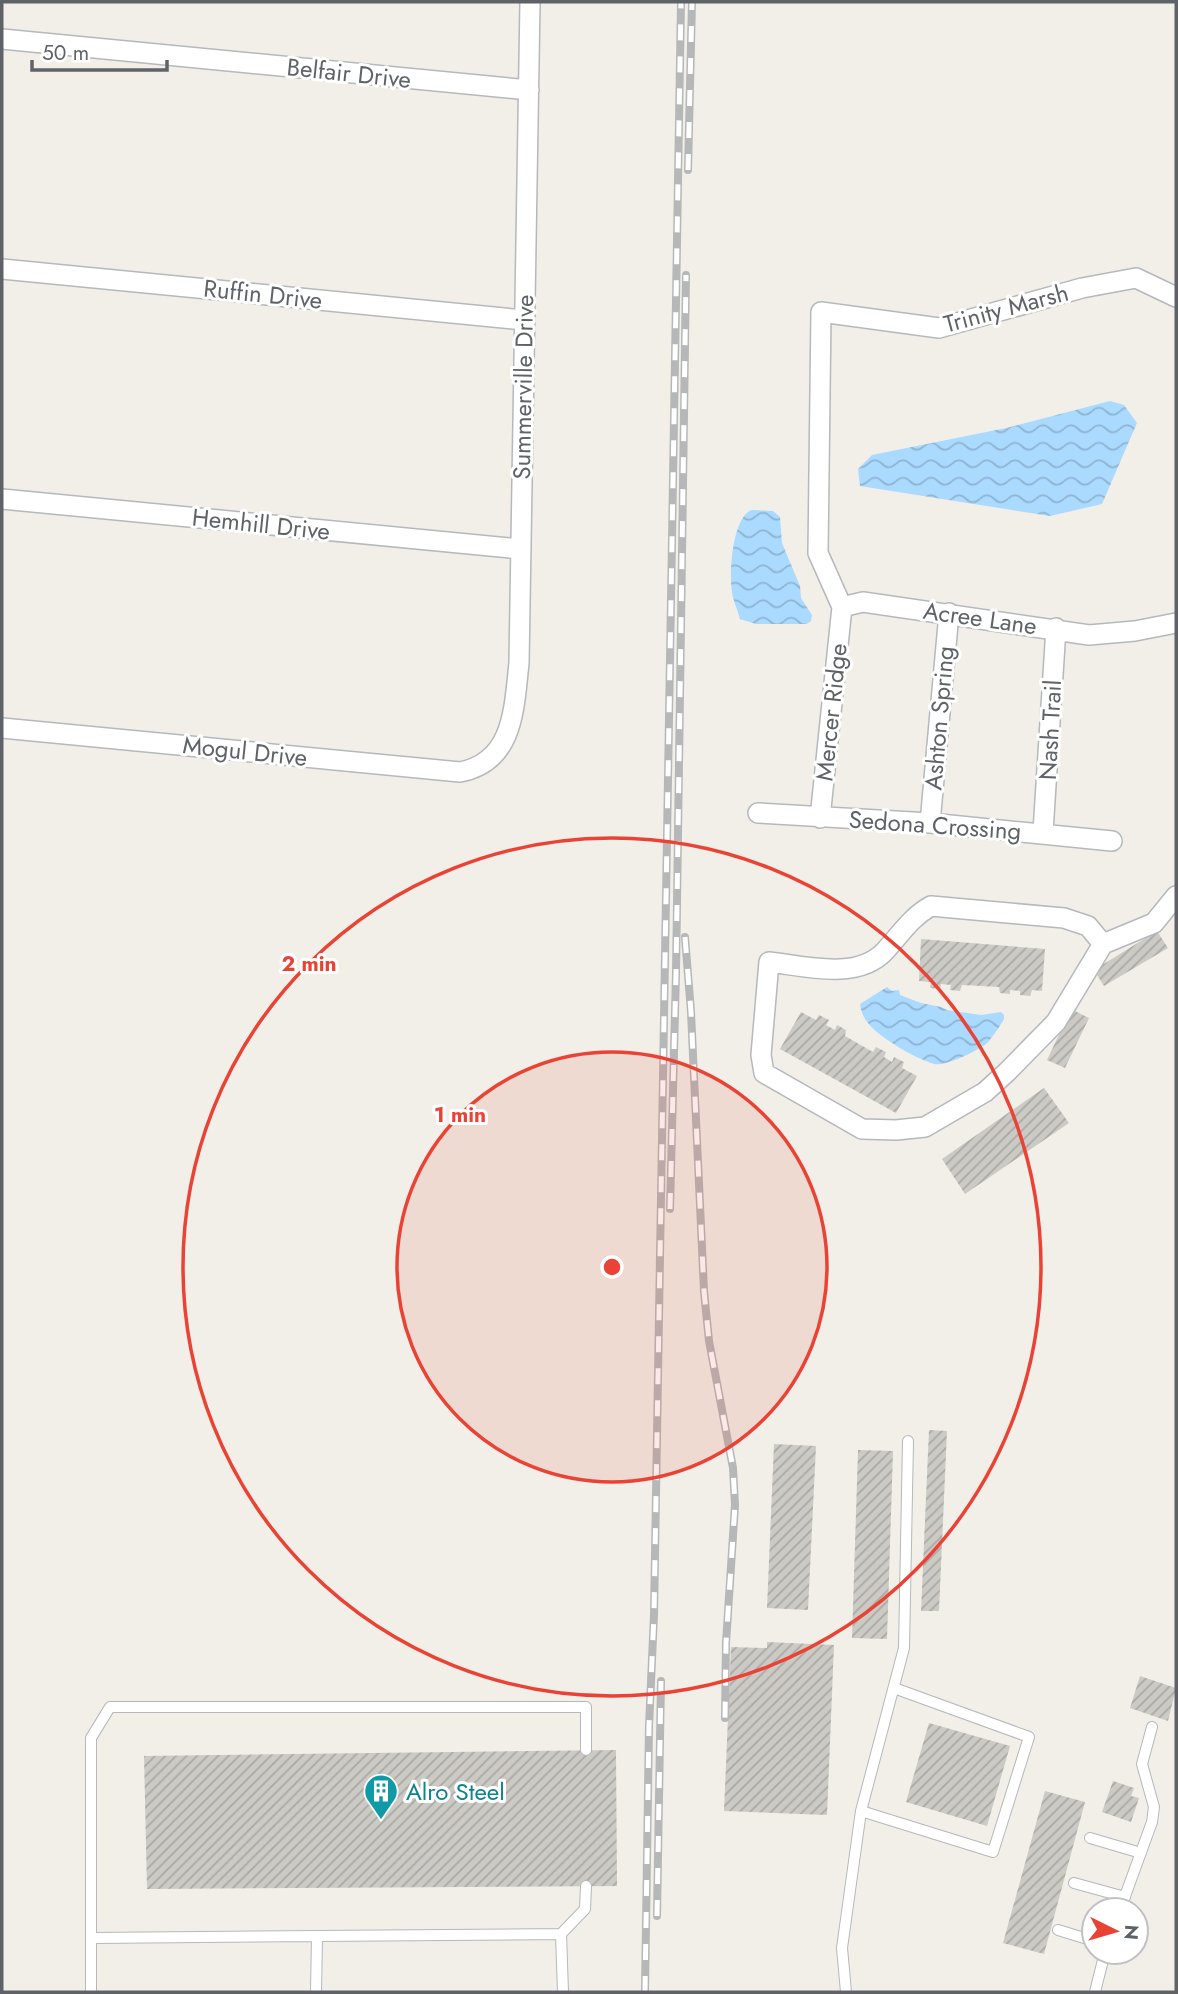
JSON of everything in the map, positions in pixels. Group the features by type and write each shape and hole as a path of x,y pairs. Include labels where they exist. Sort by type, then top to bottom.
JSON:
{"street":[{"name":"Summerville Drive","path":"486,764 498,751 513,714 519,663 530,2"},
{"name":"Belfair Drive","path":"2,39 529,90"},
{"name":"Ruffin Drive","path":"2,269 524,320"},
{"name":"Trinity Marsh","path":"842,607 818,553 821,312 939,328 1082,288 1136,278 1176,297"},
{"name":"Hemhill Drive","path":"2,499 520,549"},
{"name":"Acree Lane","path":"842,607 863,602 1090,635 1135,631 1176,622"},
{"name":"Mercer Ridge","path":"820,818 842,607"},
{"name":"Ashton Spring","path":"929,823 948,613"},
{"name":"Nash Trail","path":"1044,832 1056,628"},
{"name":"Mogul Drive","path":"2,728 460,772 474,770 486,764"},
{"name":"Sedona Crossing","path":"758,813 1044,832 1111,841"},
{"path":"1103,944 1088,926 1064,918 932,906 917,914 881,955 864,965 843,969 769,962 761,1055 764,1073 862,1129 925,1127 985,1092 1007,1072 1056,1022 1103,944 1170,917 1176,896"}],"lane":[{"path":"846,1992 842,1948 861,1811 904,1648 908,1441"},
{"path":"861,1811 993,1852 1029,1737 894,1688"},
{"path":"91,1992 91,1738 110,1707 586,1707 586,1750"},
{"path":"1125,1896 1153,1814 1149,1786 1142,1765 1152,1727"},
{"path":"1090,1838 1141,1853"},
{"path":"1074,1883 1121,1896"},
{"path":"91,1937 561,1934 585,1909 586,1886"},
{"path":"1058,1930 1080,1937"},
{"path":"561,1934 563,1992"},
{"path":"316,1992 317,1936"},
{"path":"1094,1992 1101,1966"}],"water":[{"path":"1110,401 1124,405 1137,423 1102,504 1050,516 860,486 858,469 872,455 1006,428"},
{"path":"751,510 773,511 780,517 782,543 800,586 801,598 812,615 811,621 806,624 756,624 740,619 732,592 733,547 740,524"},
{"path":"887,987 892,991 899,990 900,995 921,1003 981,1015 1001,1012 1004,1019 989,1041 978,1049 954,1060 934,1064 894,1044 866,1021 860,1004"}],"building":[{"path":"1157,931 1168,948 1104,986 1094,970"},
{"path":"921,939 1045,949 1042,991 1032,990 1030,996 1010,990 1010,994 1000,993 999,987 962,985 960,991 950,990 951,985 941,984 940,989 930,988 931,982 919,981"},
{"path":"1071,1009 1089,1018 1065,1068 1047,1060"},
{"path":"801,1012 816,1020 819,1015 829,1020 826,1025 835,1030 837,1025 846,1030 845,1036 873,1052 876,1047 886,1052 884,1057 892,1062 894,1057 904,1062 902,1068 917,1076 896,1113 780,1049"},
{"path":"1044,1088 1069,1123 965,1194 942,1159"},
{"path":"929,1430 947,1431 939,1611 921,1611"},
{"path":"774,1444 816,1446 808,1610 767,1608"},
{"path":"858,1450 893,1451 887,1639 852,1638"},
{"path":"767,1642 834,1645 827,1815 724,1811 731,1647 767,1648"},
{"path":"1140,1676 1176,1688 1168,1721 1130,1708"},
{"path":"929,1723 1010,1746 987,1826 906,1802"},
{"name":"Alro Steel","path":"616,1750 617,1886 147,1889 144,1756"},
{"path":"1113,1781 1134,1788 1131,1796 1139,1798 1131,1822 1102,1812"},
{"path":"1045,1791 1085,1802 1044,1954 1003,1943"}],"railway":[{"path":"645,1992 649,1726 654,1615 681,2"},
{"path":"688,170 692,2"},
{"path":"670,1209 686,275"},
{"path":"685,937 704,1291 709,1341 733,1468 735,1505 726,1643 725,1718"},
{"path":"657,1916 661,1681"}],"place":[{"name":"Alro Steel","path":"381,1821"}]}
